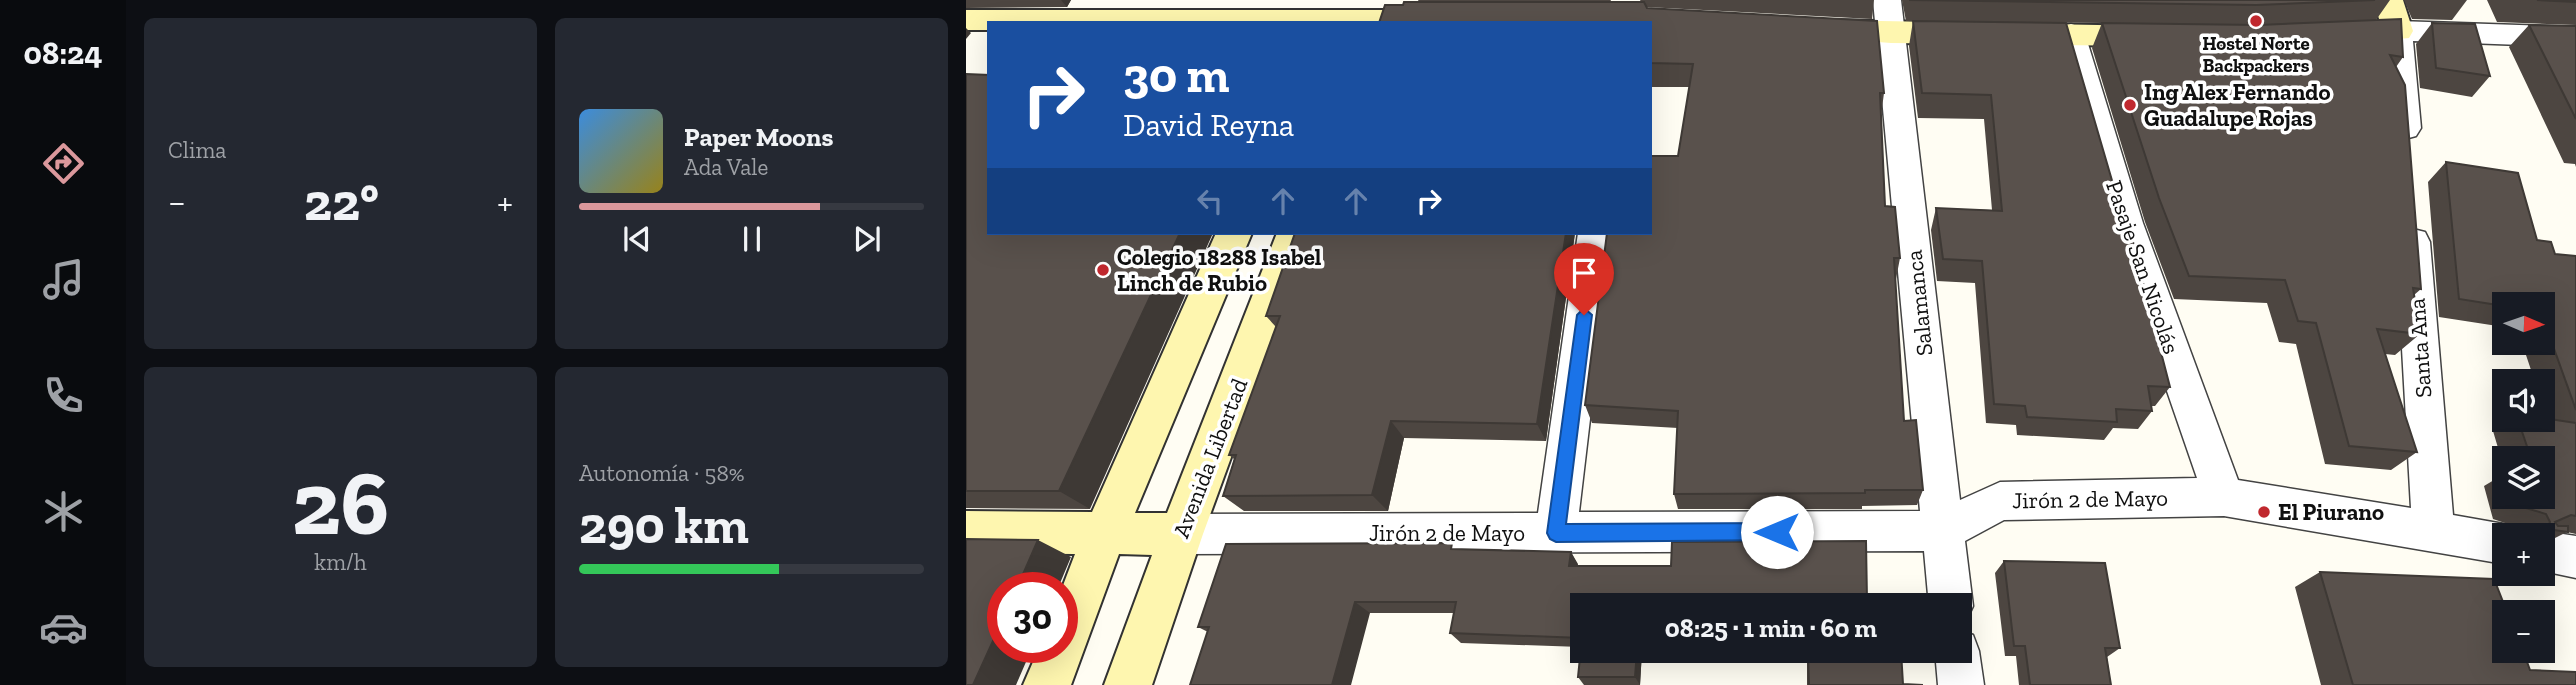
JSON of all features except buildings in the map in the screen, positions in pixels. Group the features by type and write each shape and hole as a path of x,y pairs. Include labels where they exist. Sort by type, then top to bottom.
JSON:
{"main road":[{"path":"1326,21 1348,0"},
{"path":"1331,21 1373,14 1457,19"},
{"path":"2329,34 2393,16"},
{"path":"1797,28 1889,17 2071,34 2178,36"},
{"path":"966,20 1146,21"},
{"path":"1078,606 1106,533 1233,235"},
{"name":"Avenida Libertad","path":"1128,685 1181,534 1293,235"},
{"name":"Jirón 2 de Mayo","path":"966,532 1181,534"},
{"path":"1047,685 1056,663"}],"street":[{"path":"2408,162 2393,16 2576,37"},
{"name":"Salamanca","path":"1889,17 1949,593"},
{"name":"Pasaje San Nicolás","path":"2071,34 2126,223 2224,497"},
{"name":"Santa Ana","path":"2412,216 2433,530"},
{"path":"1556,533 1595,235"},
{"name":"Jirón 2 de Mayo","path":"1181,534 1942,531 2000,501 2224,497 2492,542"},
{"path":"2555,553 2576,557"},
{"path":"1958,663 1961,685"}],"place":[{"name":"Hostel Norte Backpackers","path":"2256,21"},
{"name":"Ing Alex Fernando Guadalupe Rojas","path":"2130,105"},
{"name":"Colegio 18288 Isabel Linch de Rubio","path":"1103,270"},
{"name":"El Piurano","path":"2264,512"}],"route":[{"path":"1584,315 1556,533 1777,532"}]}
